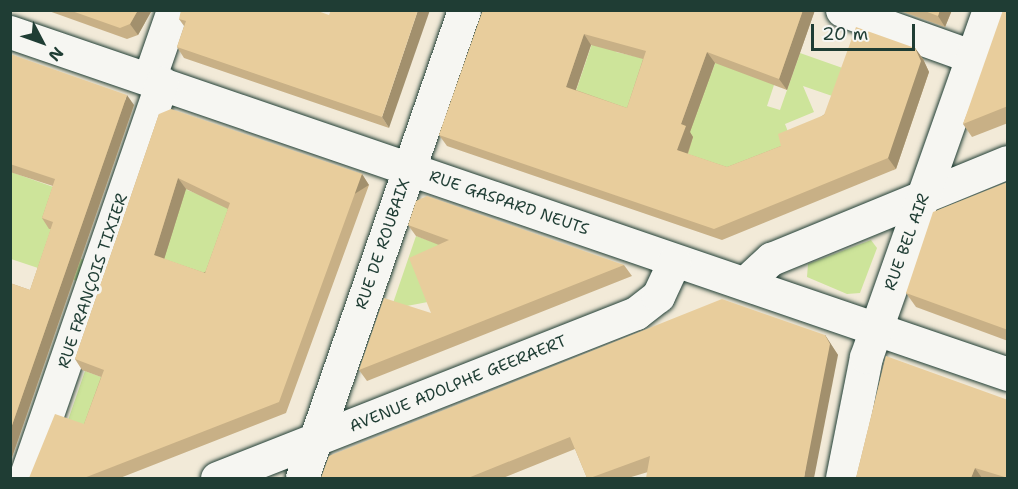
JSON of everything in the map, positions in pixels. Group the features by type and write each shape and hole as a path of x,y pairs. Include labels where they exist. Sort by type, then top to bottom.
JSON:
{"street":[{"name":"RUE FRANÇOIS TIXIER","path":"25,478 156,81 173,10"},
{"name":"RUE DE ROUBAIX","path":"302,478 464,10"},
{"path":"842,10 972,57"},
{"name":"RUE BEL AIR","path":"842,478 878,326 989,10"},
{"name":"RUE GASPARD NEUTS","path":"10,32 410,168 674,261 747,281 1008,374"},
{"path":"747,281 771,259 1008,162"},
{"name":"AVENUE ADOLPHE GEERAERT","path":"217,478 636,313 658,296 674,261"}],"green space":[{"path":"603,11 616,52 711,74 719,53 780,67 767,106 780,110 800,53 851,71 841,99 803,86 814,112 785,124 792,142 771,183 560,138"},
{"path":"11,172 62,190 57,250 84,260 77,281 11,259"},
{"path":"191,177 187,190 236,208 228,280 154,263"},
{"path":"416,236 479,258 433,301 391,309"},
{"path":"871,240 877,248 860,293 847,294 807,277 808,264"},
{"path":"85,371 112,381 102,439 66,426"}],"building":[{"path":"69,10 138,10 130,24 120,28"},
{"path":"181,10 315,10 329,15 331,10 418,10 382,117 177,47 186,21 179,19"},
{"path":"483,10 803,10 779,79 707,52 681,124 686,126 677,150 727,167 781,146 778,134 824,115 856,27 915,48 921,61 888,158 714,229 439,135","holes":["584,34 646,51 627,108 566,87"]},
{"path":"922,10 940,10 938,16"},
{"path":"1003,10 1008,10 1008,106 963,124"},
{"path":"10,54 127,95 10,431 10,283 30,290 53,222 42,218 55,179 10,164"},
{"path":"171,109 362,174 279,402 84,478 29,478 55,414 84,424 104,370 75,359 159,114","holes":["178,178 230,203 205,273 154,255"]},
{"path":"1008,182 1008,330 906,293 933,212"},
{"path":"427,196 624,265 359,370 384,298 431,313 409,258 449,240 408,225 416,201"},
{"path":"722,299 825,335 830,344 804,478 646,478 650,456 587,478 570,437 468,478 321,478 329,456"},
{"path":"886,356 1008,400 1008,478 975,468 971,478 856,478"}]}
